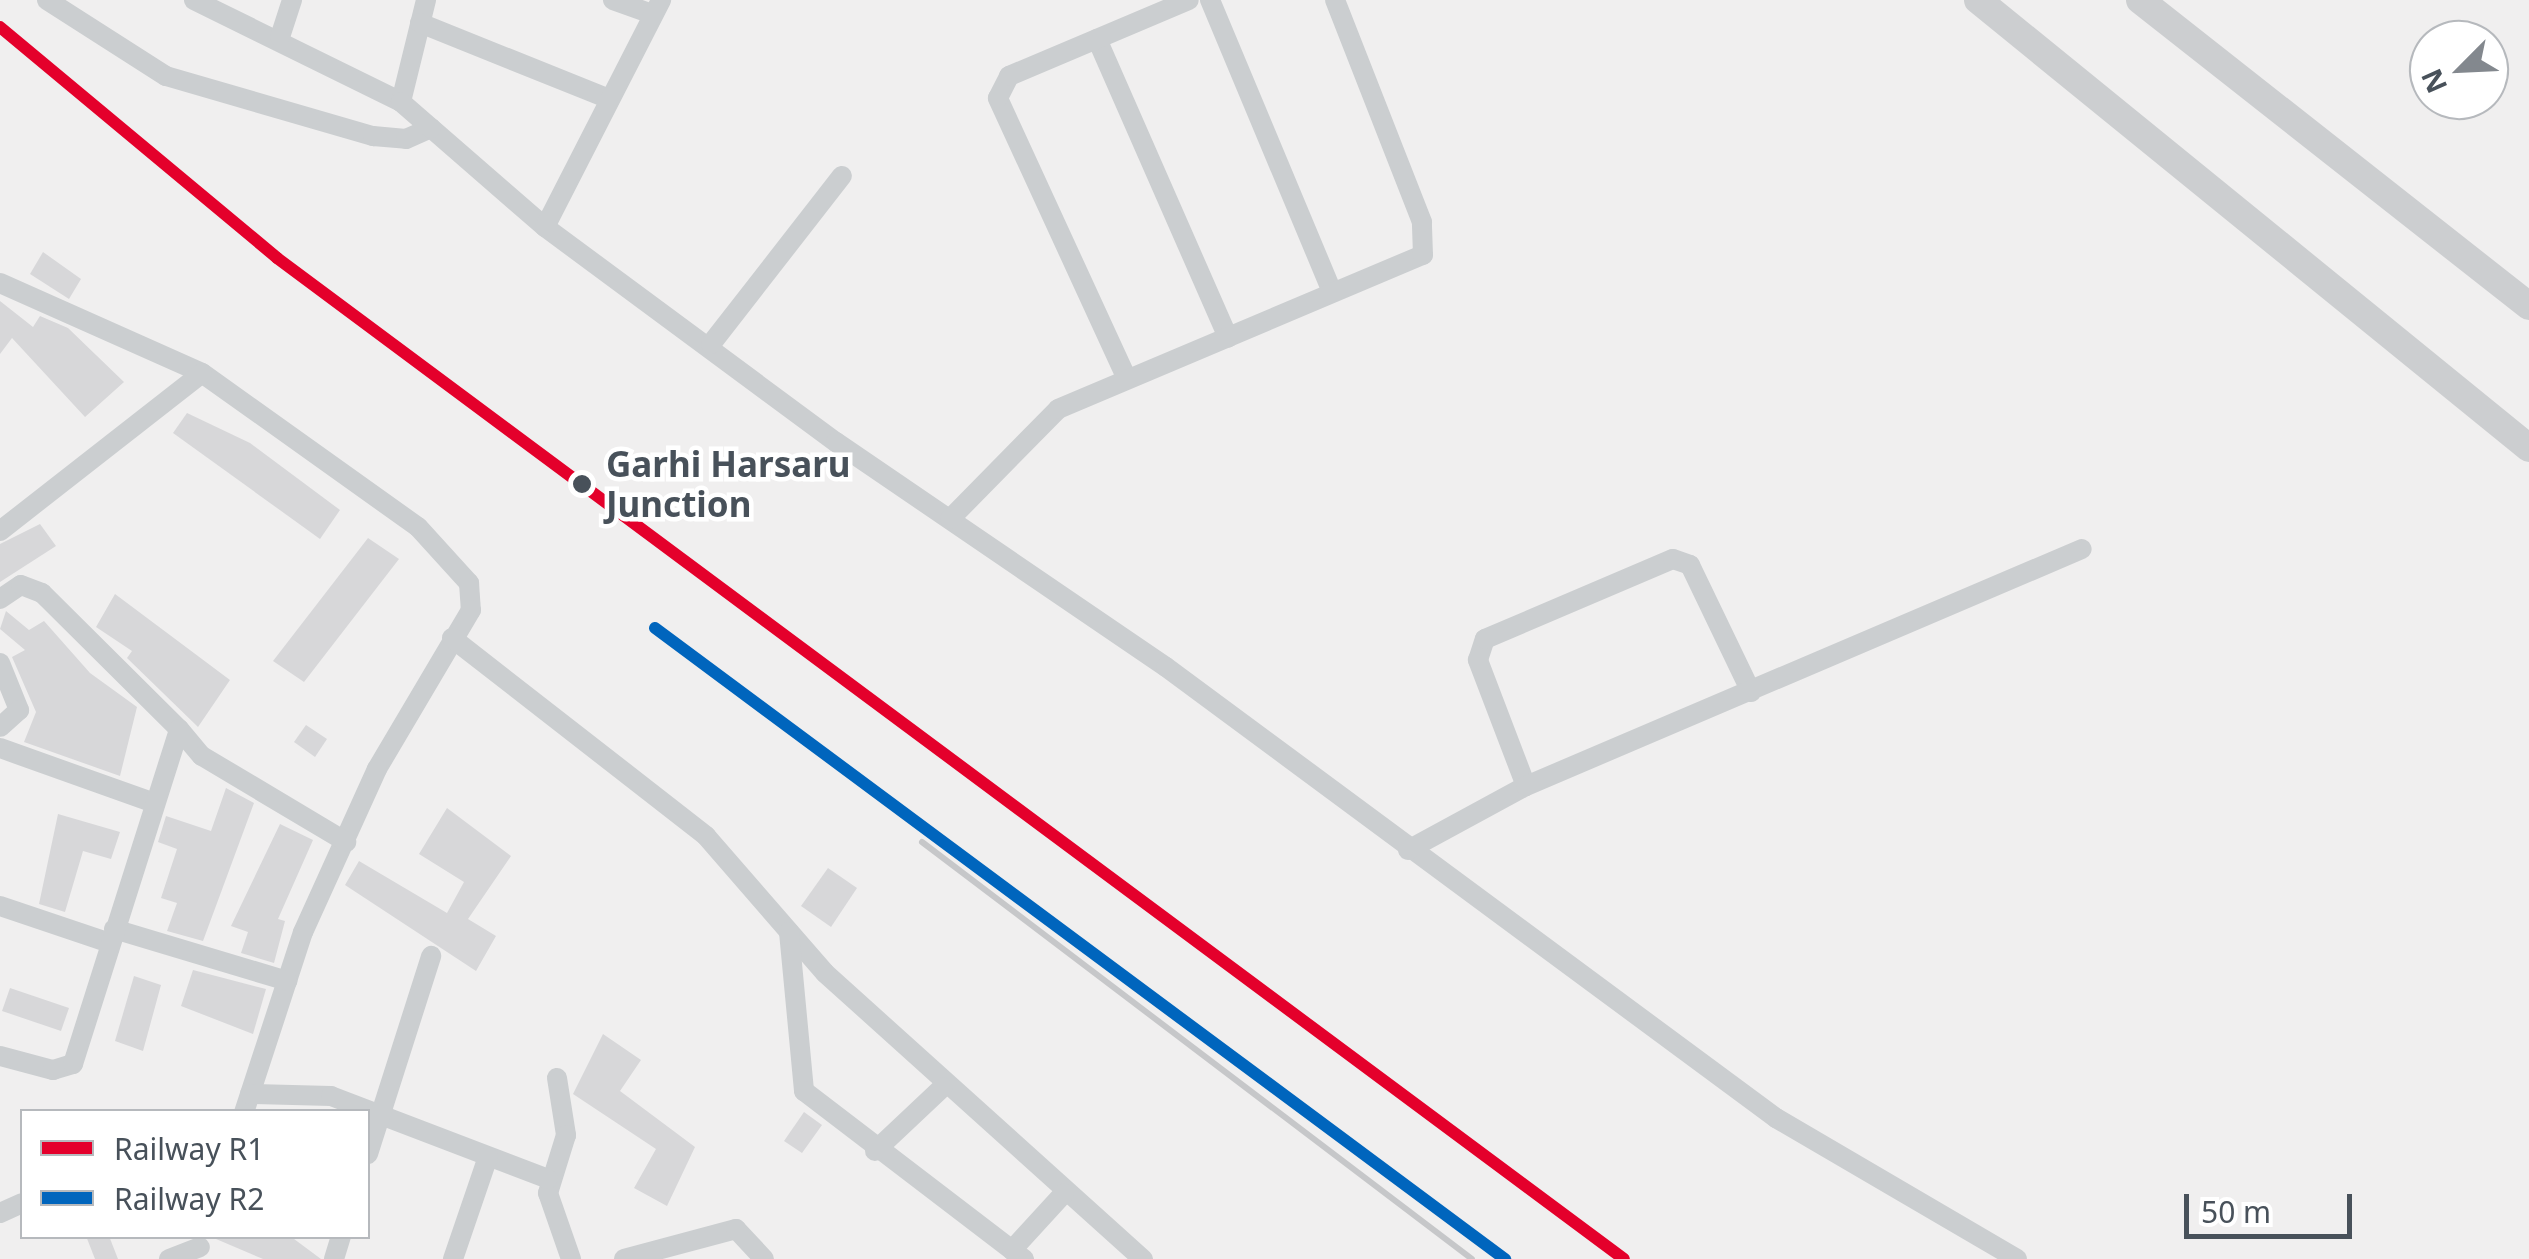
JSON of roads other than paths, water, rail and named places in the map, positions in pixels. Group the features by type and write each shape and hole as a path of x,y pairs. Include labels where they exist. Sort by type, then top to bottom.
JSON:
{"street":[{"path":"47,0 166,76 373,136 406,139 431,128"},
{"path":"194,0 280,37 401,102 545,227 1408,850 1681,1039 1776,1118 2017,1259"},
{"path":"280,37 292,0"},
{"path":"401,102 425,0"},
{"path":"545,227 656,7 613,0"},
{"path":"1127,379 998,98 1009,76 1189,0"},
{"path":"1210,0 1332,292"},
{"path":"950,519 1058,410 1332,292 1414,262 1425,240 1336,0"},
{"path":"1978,0 2529,448"},
{"path":"2140,0 2529,306"},
{"path":"420,23 609,98"},
{"path":"1097,38 1228,338"},
{"path":"711,344 842,176"},
{"path":"0,283 202,373 448,555 472,597 346,842 287,982 248,1103"},
{"path":"0,531 202,373"},
{"path":"1408,850 1526,786 2082,550"},
{"path":"1526,786 1478,660 1485,640 1673,559 1690,565 1751,692"},
{"path":"0,600 21,585 42,593 179,728 202,756 346,842"},
{"path":"452,638 706,836 943,1086 1142,1259"},
{"path":"0,664 19,710 0,727"},
{"path":"0,1056 53,1070 73,1064 152,802 179,728"},
{"path":"0,748 152,802"},
{"path":"0,906 287,982"},
{"path":"788,925 804,1090 875,1151 1018,1255 1064,1193"},
{"path":"370,1147 431,956"},
{"path":"557,1078 566,1135 548,1179 571,1259"},
{"path":"875,1151 943,1086"},
{"path":"248,1103 308,1090 365,1109"},
{"path":"370,1111 548,1179"},
{"path":"454,1259 488,1157"},
{"path":"624,1259 736,1229 764,1259"},
{"path":"169,1259 199,1248"}],"railway":[{"path":"655,628 1505,1259"},
{"path":"922,842 1472,1259"}],"rail line":[{"name":"R1","path":"0,27 277,258 1624,1259"},
{"name":"R2","path":"655,628 1505,1259"}],"place":[{"name":"Garhi Harsaru Junction","path":"582,484"}]}
